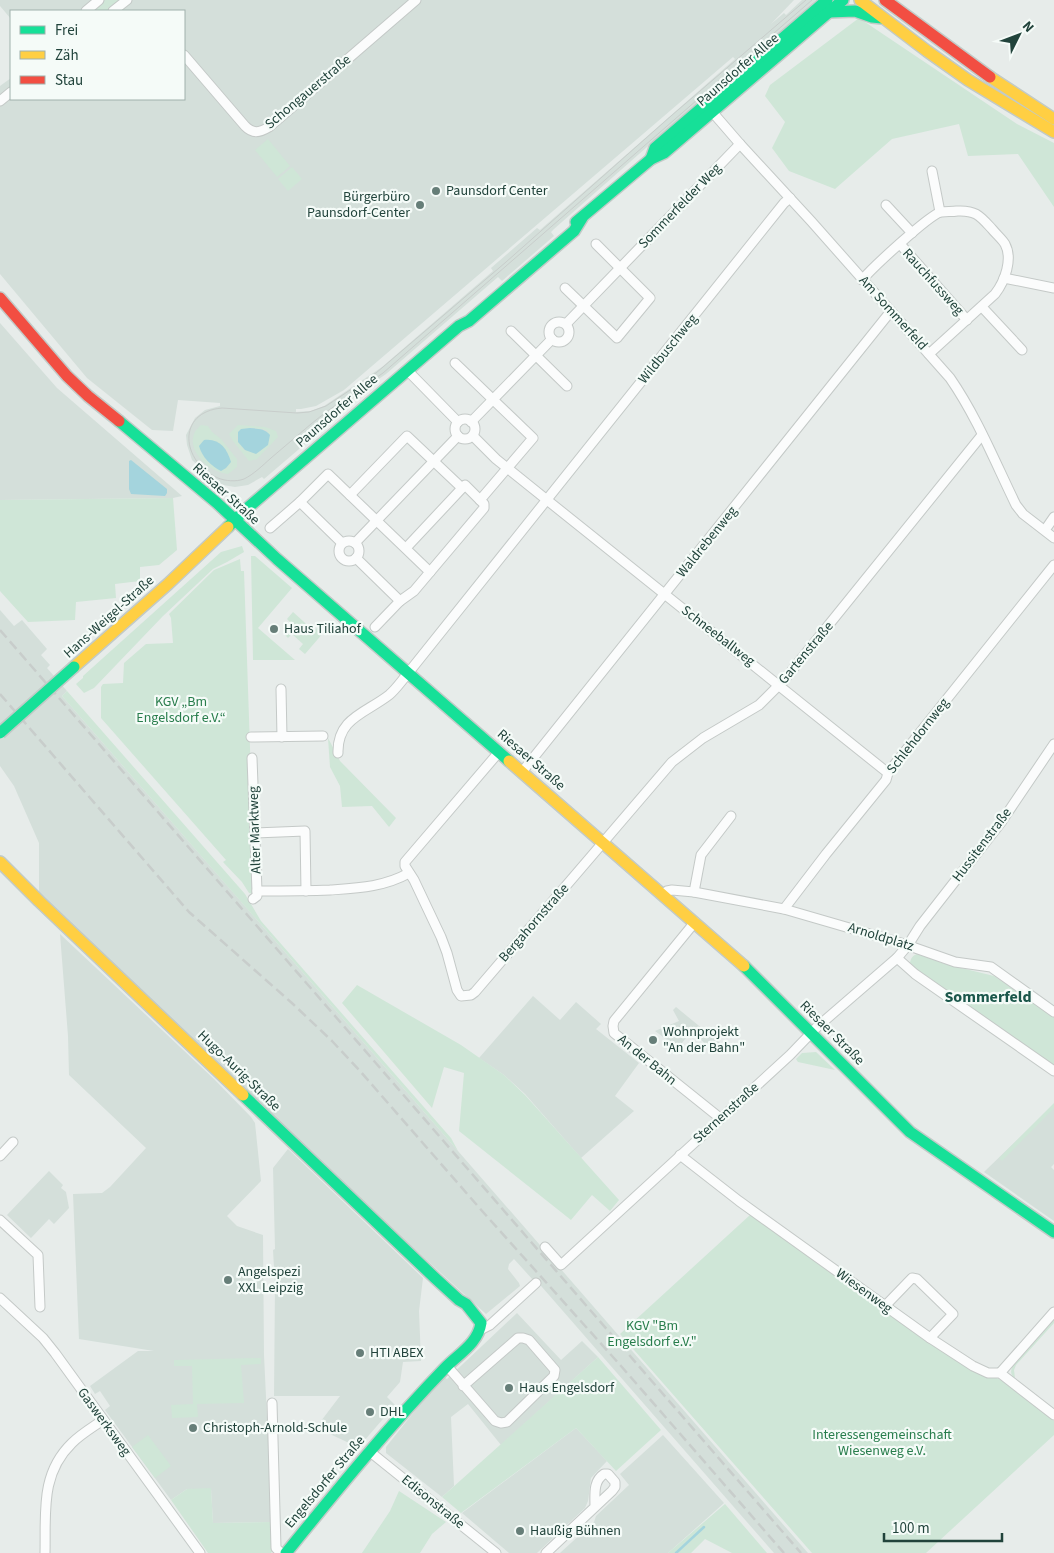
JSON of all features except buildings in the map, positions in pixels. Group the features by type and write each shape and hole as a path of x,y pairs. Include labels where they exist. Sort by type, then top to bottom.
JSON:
{"main road":[{"path":"789,32 808,11 813,0"},
{"name":"Paunsdorfer Allee","path":"235,520 459,326 467,314 567,227 582,218 651,159 664,153 789,32 827,0"},
{"name":"Paunsdorfer Allee","path":"709,108 722,102 843,0"},
{"path":"860,0 968,80 1054,132"},
{"path":"885,0 964,59 1054,119"},
{"path":"829,12 855,11 872,17 882,18"},
{"name":"Riesaer Straße","path":"0,298 66,376 210,498 498,752 696,922 749,970 910,1132 1054,1232"},
{"name":"Hans-Weigel-Straße","path":"0,733 168,584 235,520"},
{"name":"Hugo-Aurig-Straße","path":"0,862 459,1300 463,1309 480,1330"},
{"name":"Engelsdorfer Straße","path":"286,1553 369,1451 447,1366 476,1339 480,1330"}],"street":[{"path":"87,10 99,0"},
{"path":"114,10 126,0"},
{"name":"Schongauerstraße","path":"185,56 245,126 251,131 256,132 269,127 416,0"},
{"path":"0,101 10,93"},
{"name":"Am Sommerfeld","path":"709,108 950,378 958,389 982,435 1016,505 1023,514 1054,538"},
{"name":"Sommerfelder Weg","path":"566,324 740,144"},
{"path":"932,171 940,212"},
{"name":"Wildbuschweg","path":"338,753 339,735 353,718 391,694 784,203 790,198"},
{"path":"886,205 912,233"},
{"path":"862,280 934,215 940,212 966,211 974,212 980,216 1004,243 1008,254 1004,278 995,294 929,354"},
{"path":"565,288 617,338 650,298 596,244"},
{"name":"Rauchfussweg","path":"900,244 967,320"},
{"path":"1004,278 1054,288"},
{"path":"982,307 1022,350"},
{"name":"Waldrebenweg","path":"522,772 891,311"},
{"name":"Sommerfelder Weg","path":"559,322 566,324 569,331 567,338 560,342 552,339 549,331 552,325 559,322"},
{"path":"511,331 567,386"},
{"name":"Sommerfelder Weg","path":"472,422 552,339"},
{"path":"455,363 533,438 480,500"},
{"path":"407,370 458,422"},
{"path":"465,419 472,422 475,428 473,436 466,440 458,436 455,429 458,422 465,419"},
{"name":"Gartenstraße","path":"603,842 672,762 703,738 759,705 779,685 798,664 982,435"},
{"path":"350,494 407,436 462,488"},
{"path":"355,543 458,436"},
{"path":"473,436 496,459 547,500"},
{"path":"270,528 328,474 430,572"},
{"path":"375,627 400,601 414,591 484,508 484,504 465,485 406,548"},
{"name":"Schneeballweg","path":"547,500 888,773"},
{"path":"300,502 342,543"},
{"path":"1044,530 1054,517"},
{"path":"348,541 355,543 359,550 356,558 348,561 341,558 338,550 342,543 348,541"},
{"path":"356,558 400,601"},
{"name":"Schlehdornweg","path":"784,909 886,780 888,773 1054,565"},
{"path":"282,689 282,737"},
{"path":"251,737 323,736"},
{"name":"Hussitenstraße","path":"908,945 920,926 1002,821 1054,744"},
{"path":"255,833 305,831 306,891 370,887 402,877 409,873 404,862 498,752"},
{"name":"Alter Marktweg","path":"252,758 255,895 306,891"},
{"path":"694,892 701,855 731,816"},
{"name":"Bergahornstraße","path":"409,873 441,937 457,990 461,996 471,995 603,842"},
{"name":"Arnoldplatz","path":"663,894 672,890 694,892 784,909 908,945 955,962 991,967 1054,1012"},
{"name":"An der Bahn","path":"696,922 614,1021 613,1026 614,1033 720,1118"},
{"name":"Sternenstraße","path":"545,1247 561,1265 811,1034 898,958 908,945"},
{"name":"Arnoldplatz","path":"898,958 915,974 1054,1071"},
{"path":"0,1156 13,1142"},
{"name":"Wiesenweg","path":"680,1155 739,1201 930,1338 973,1366 988,1373 1000,1373 1054,1415"},
{"path":"0,1220 38,1255 40,1307"},
{"path":"885,1306 912,1278 917,1279 953,1314 930,1338"},
{"name":"Engelsdorfer Straße","path":"480,1330 490,1325 536,1283"},
{"name":"Gaswerksweg","path":"0,1298 43,1338 200,1553"},
{"path":"1000,1373 1054,1312"},
{"path":"447,1366 463,1386 495,1421 501,1423 507,1422 547,1383 554,1376 555,1370 528,1340 518,1338 463,1386"},
{"path":"272,1403 276,1548 281,1553"},
{"path":"46,1553 46,1494 48,1482 59,1459 71,1444 103,1420"},
{"name":"Edisonstraße","path":"369,1451 496,1553"},
{"path":"546,1553 595,1507"}],"shaded area":[{"path":"0,0 794,0 771,24 784,13 786,15 802,0 816,0 797,17 799,19 743,67 740,65 554,229 551,232 554,236 502,281 498,277 386,374 360,392 317,429 319,432 264,479 262,477 248,485 235,487 223,485 208,475 192,460 187,445 186,435 195,418 205,410 220,406 220,403 178,400 173,431 152,430 87,378 0,274 0,86 10,79 10,100 185,100 185,10 10,10 10,18 0,6","holes":["733,57 735,59 540,230 537,228 491,268 493,271 382,367 324,406 311,411 296,412 296,409 316,406 344,390"]},
{"path":"0,323 57,388 182,496 173,498 0,500"},
{"path":"0,610 14,626 22,620 47,649 41,655 50,665 47,668 67,691 62,696 808,1553 774,1553 535,1279 533,1280 514,1259 509,1264 508,1269 520,1286 486,1314 226,1078 39,901 39,843 14,786 0,766"},
{"path":"60,934 214,1079 255,1123 261,1181 227,1216 237,1226 263,1235 264,1355 272,1522 213,1523 211,1489 187,1489 171,1500 105,1410 110,1406 100,1391 95,1394 90,1386 138,1351 154,1351 79,1339 73,1194 102,1193 110,1187 146,1148 69,1075"},
{"path":"533,996 560,1020 576,1002 601,1024 596,1029 639,1063 615,1096 634,1111 581,1158 525,1094 504,1075 479,1058"},
{"path":"676,1007 721,1044 714,1053 692,1030 678,1048 655,1031 679,1021 673,1010"},
{"path":"1054,1104 1054,1164 1051,1167 1054,1170 1054,1221 984,1172"},
{"path":"288,1149 423,1278 419,1311 421,1361 403,1362 400,1382 387,1397 395,1405 357,1449 318,1425 340,1396 274,1396 275,1285 273,1250 275,1249 273,1168"},
{"path":"49,1171 63,1185 61,1188 66,1192 69,1208 54,1224 49,1219 31,1238 7,1215"},
{"path":"517,1313 561,1360 582,1341 598,1357 501,1445 468,1404 451,1417 454,1486 442,1497 386,1453 386,1447 444,1377 447,1379"},
{"path":"576,1428 607,1461 591,1478 588,1501 585,1508 537,1553 509,1553 462,1513"},
{"path":"663,1435 724,1503 668,1553 560,1553 594,1522 596,1516 629,1485 620,1474"}],"green space":[{"path":"105,0 123,0 111,10 93,10"},
{"path":"859,18 1017,124 1054,143 1054,207 1018,154 968,156 959,124 892,139 835,189 789,171 772,148 785,122 765,96 770,85"},
{"path":"268,139 290,166 277,177 255,150"},
{"path":"292,167 302,179 288,191 278,179"},
{"path":"201,425 208,426 237,459 237,467 228,474 208,466 197,455 193,441 195,433"},
{"path":"238,425 265,427 276,431 278,437 257,459 249,461 229,434","holes":["250,428 268,431 245,450 238,442 237,437"]},
{"path":"173,498 177,550 159,565 140,567 140,581 115,584 116,598 76,602 75,620 28,622 0,591 0,500"},
{"path":"242,546 244,552 213,569 163,616 94,688 84,693 76,684 221,552"},
{"path":"251,556 255,556 292,588 258,628 295,660 253,660"},
{"name":"KGV „Bm Engelsdorf e.V.“","path":"240,559 241,571 244,571 255,894 249,893 242,882 223,862 226,860 101,718 101,687 103,684 123,683 124,663 146,644 173,643 169,614 214,570"},
{"path":"293,612 314,631 318,627 324,632 305,654 299,649 303,644 292,634 288,638 284,634 292,624 287,619"},
{"path":"67,691 245,894 261,921 451,1138 458,1151 62,696"},
{"path":"328,738 340,761 396,818 389,827 372,806 342,807 340,786 330,767"},
{"path":"917,954 945,964 994,976 1054,1016 1054,1065 912,966 910,963 911,958"},
{"path":"357,985 461,1045 504,1075 525,1095 619,1200 610,1211 592,1195 571,1220 459,1131 464,1073 444,1067 432,1108 342,1003"},
{"path":"816,1052 835,1070 798,1062 796,1059 802,1053"},
{"path":"1054,1103 1054,1108 1002,1161 999,1158"},
{"name":"Interessengemeinschaft Wiesenweg e.V.","path":"750,1215 756,1217 1001,1380 1054,1421 1054,1435 926,1553 812,1553 620,1334"},
{"path":"1054,1317 1054,1323 1016,1365 1014,1370 1015,1378 1011,1371 1014,1363"},
{"path":"598,1357 661,1430 616,1471 576,1428 461,1513 442,1497"},
{"path":"261,1358 261,1364 241,1365 244,1403 197,1404 198,1417 172,1418 171,1405 193,1404 192,1366 174,1366 174,1360"},
{"path":"148,1435 171,1466 155,1478 132,1447"},
{"path":"211,1488 213,1523 272,1522 273,1550 271,1553 208,1553 171,1500 187,1489"},
{"path":"399,1491 446,1522 432,1534 420,1553 362,1553 390,1511"},
{"path":"725,1504 767,1553 732,1553 705,1539 691,1553 668,1553"}],"water":[{"path":"241,429 263,430 270,435 268,445 256,454 245,450 238,442 238,432"},
{"path":"204,440 218,442 225,448 231,462 226,468 221,471 210,464 199,446"},
{"path":"131,460 167,489 165,496 131,494 129,489 129,461"}],"waterway":[{"path":"676,1553 704,1527"}],"tram line":[{"path":"806,0 376,373 326,406 309,412 297,413 222,408 207,412 197,418 191,428 189,438 191,450 197,461 206,471 224,480 241,480 255,472 320,417 383,373 812,0"}],"railway":[{"path":"0,630 801,1553"},
{"path":"0,694 189,912 293,1004 360,1071 784,1553"}],"traffic: fast":[{"path":"651,159 655,148 827,0"},
{"path":"576,222 651,159 664,153 843,0"},
{"path":"829,12 855,11 872,17 882,18"},
{"path":"228,527 244,511 459,326 469,321 574,231 582,218"},
{"path":"119,421 217,503 277,559 509,761"},
{"path":"0,733 74,667"},
{"path":"744,966 910,1132 1054,1232"},
{"path":"243,1095 435,1278 466,1304 481,1323 472,1342 404,1412 286,1553"}],"traffic: slow":[{"path":"860,0 968,80 1054,132"},
{"path":"990,77 1054,119"},
{"path":"74,667 168,584 228,527"},
{"path":"509,761 744,966"},
{"path":"0,862 243,1095"}],"traffic: jam":[{"path":"885,0 990,77"},
{"path":"0,298 67,376 119,421"}],"place":[{"name":"Paunsdorf Center","path":"436,191"},
{"name":"Bürgerbüro Paunsdorf-Center","path":"420,205"},
{"name":"Haus Tiliahof","path":"274,629"},
{"name":"Wohnprojekt \"An der Bahn\"","path":"653,1040"},
{"name":"Angelspezi XXL Leipzig","path":"228,1280"},
{"name":"HTI ABEX","path":"360,1353"},
{"name":"Haus Engelsdorf","path":"509,1388"},
{"name":"DHL","path":"370,1412"},
{"name":"Christoph-Arnold-Schule","path":"193,1428"},
{"name":"Haußig Bühnen","path":"520,1531"}],"district":[{"name":"Sommerfeld","path":"988,997"}],"park label":[{"name":"KGV \"Bm Engelsdorf e.V.\"","path":"652,1334"}]}
